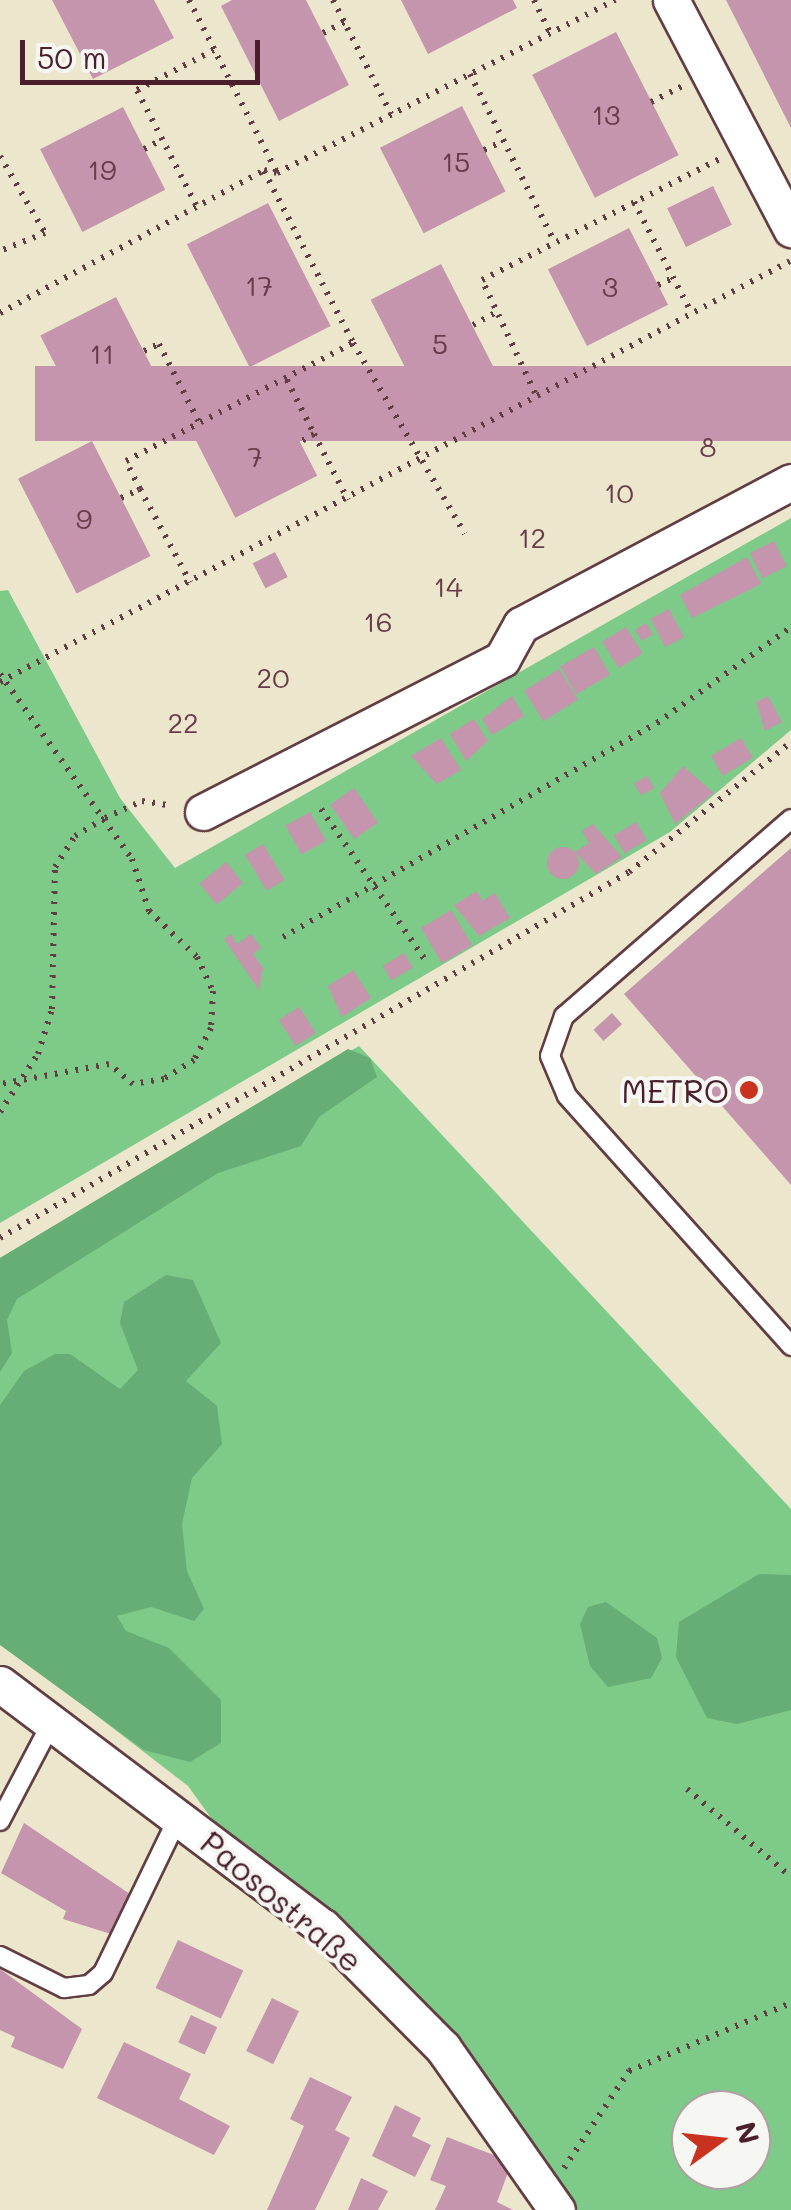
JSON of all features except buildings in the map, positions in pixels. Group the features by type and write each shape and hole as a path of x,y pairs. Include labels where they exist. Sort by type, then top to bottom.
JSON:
{"street":[{"path":"672,0 791,230"},
{"path":"203,812 502,659 521,625 791,482"},
{"name":"Paosostraße","path":"0,1684 323,1927 443,2048 557,2210"}],"lane":[{"path":"791,819 564,1016 550,1056 566,1096 791,1346"},
{"path":"0,1821 52,1722"},
{"path":"0,1956 64,1988 88,1985 103,1973 179,1816"}],"path":[{"path":"189,0 277,172"},
{"path":"333,0 391,114"},
{"path":"534,0 550,33"},
{"path":"0,313 264,170 277,172 615,0"},
{"path":"323,33 344,22"},
{"path":"196,205 137,90 214,50"},
{"path":"470,74 556,243"},
{"path":"144,149 162,140"},
{"path":"484,150 503,141"},
{"path":"536,392 482,280 746,144"},
{"path":"0,156 45,233 0,251"},
{"path":"264,170 415,458 431,467 465,534"},
{"path":"634,202 692,312"},
{"path":"0,1084 22,1085 109,1064 133,1084 164,1079 194,1060 210,1028 212,991 196,957 149,911 104,818 1,678 348,500 415,458 536,392 791,260"},
{"path":"658,286 674,278"},
{"path":"472,324 498,312"},
{"path":"190,582 126,461 353,343"},
{"path":"144,351 159,344 200,424"},
{"path":"286,380 348,500"},
{"path":"300,442 314,434"},
{"path":"122,498 140,489"},
{"path":"283,937 657,723 791,627"},
{"path":"0,1238 628,872 791,742"},
{"path":"0,1112 22,1085 52,1008 55,867 75,836 142,801 203,812"},
{"path":"321,809 378,886 426,961"},
{"path":"687,1789 791,1877"},
{"path":"529,2168 559,2176 629,2071 791,2003"}],"green space":[{"path":"791,518 791,730 670,832 0,1223 0,591 8,590 120,798 175,868"},
{"path":"359,1046 791,1509 791,2210 578,2210 457,2038 333,1917 214,1822 188,1786 0,1641 0,1258"},
{"path":"348,1049 370,1058 377,1077 319,1117 301,1146 218,1173 17,1299 7,1320 12,1353 0,1372 0,1258"},
{"path":"166,1275 193,1280 221,1343 186,1381 217,1406 222,1444 192,1478 182,1524 187,1571 204,1609 194,1621 151,1607 117,1616 126,1631 169,1648 221,1700 221,1743 190,1762 144,1750 0,1645 0,1405 24,1371 55,1354 70,1354 120,1389 138,1370 120,1323 124,1302"},
{"path":"759,1574 791,1575 791,1710 737,1724 707,1718 676,1657 679,1622"},
{"path":"606,1602 657,1638 662,1658 651,1678 608,1687 590,1666 580,1624 588,1607"}],"place":[{"name":"METRO","path":"749,1090"}]}
